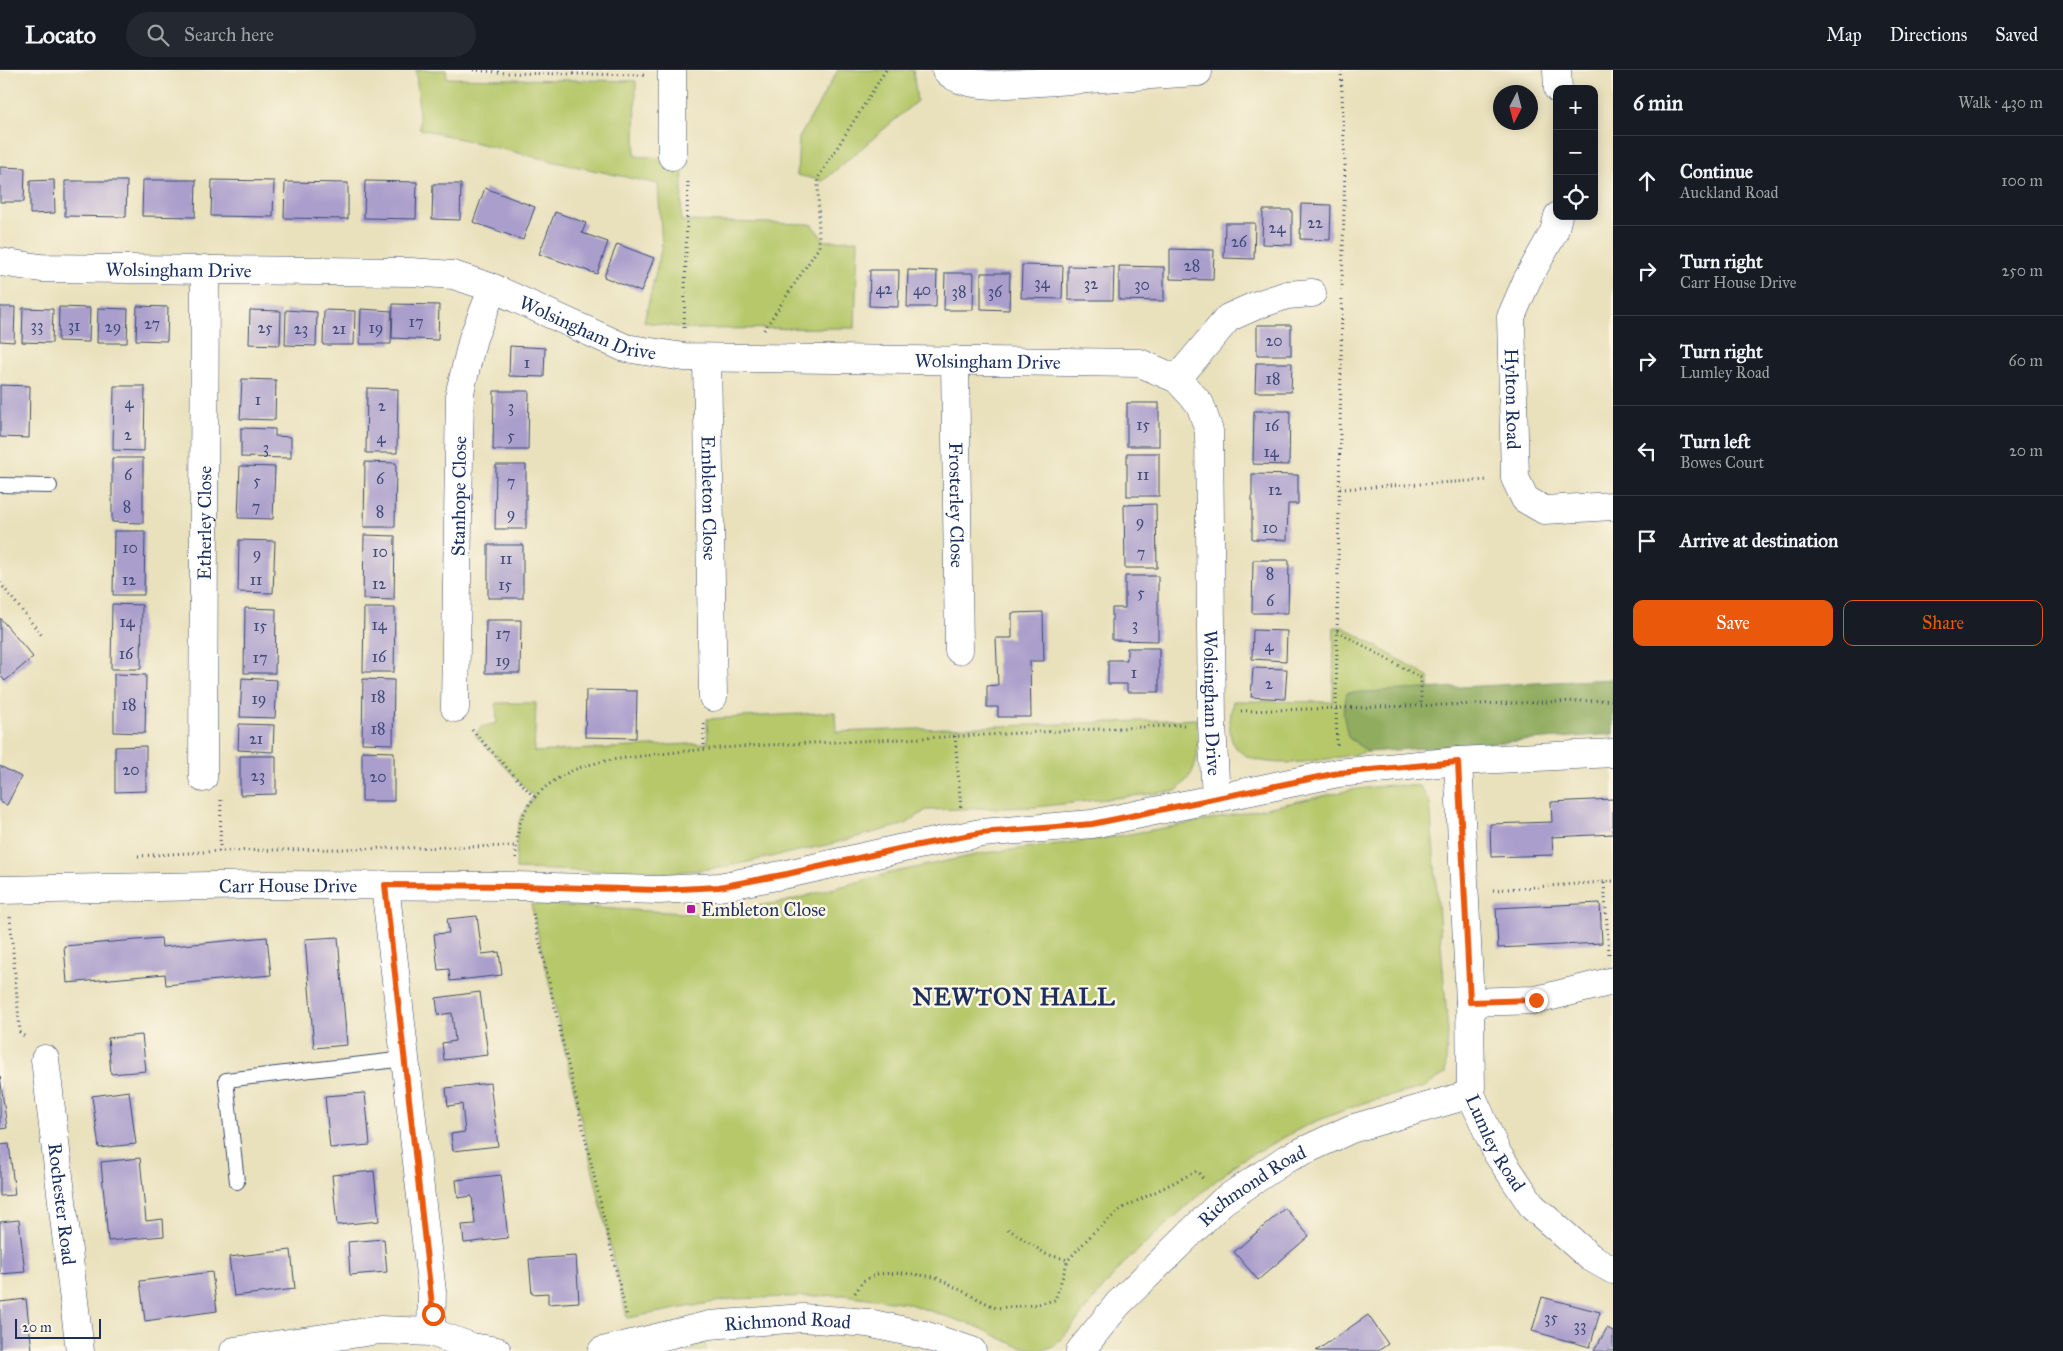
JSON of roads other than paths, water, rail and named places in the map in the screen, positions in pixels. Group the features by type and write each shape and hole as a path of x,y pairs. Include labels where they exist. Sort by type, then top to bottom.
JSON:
{"street":[{"path":"946,70 949,75 975,84 993,85 1198,72 1198,70"},
{"path":"1557,70 1558,85"},
{"path":"672,72 672,156"},
{"name":"Hylton Road","path":"1557,220 1554,232 1527,280 1511,317 1515,478 1525,500 1544,510 1613,506"},
{"name":"Wolsingham Drive","path":"0,262 41,268 205,269 453,275 493,288 625,348 695,358 1140,363 1177,379 1200,404 1209,432 1212,718 1216,798"},
{"name":"Etherley Close","path":"203,778 205,269"},
{"name":"Stanhope Close","path":"455,708 460,392 473,338 493,288"},
{"path":"1177,379 1228,318 1287,294 1312,293"},
{"name":"Embleton Close","path":"695,358 708,707"},
{"name":"Frosterley Close","path":"955,360 959,650"},
{"name":"Carr House Drive","path":"4,889 385,885 529,886 659,890 719,887 981,833 1092,824 1338,773 1458,762 1613,753"},
{"name":"Lumley Road","path":"1458,762 1470,1002 1470,1094 1496,1152 1532,1207 1590,1257 1613,1270"},
{"path":"385,885 432,1292 432,1332"},
{"path":"1470,1002 1536,1000 1612,981"},
{"name":"Rochester Road","path":"45,1058 80,1351"},
{"name":"Richmond Road","path":"1080,1351 1118,1304 1223,1201 1286,1159 1352,1129 1470,1094"},
{"name":"Richmond Road","path":"602,1351 709,1325 803,1318 868,1324 924,1335 972,1351"},
{"path":"234,1351 293,1347 380,1330 432,1332 472,1347 497,1351"}],"lane":[{"path":"0,485 50,486"},
{"path":"237,1182 226,1080 405,1059"}],"place":[{"name":"Embleton Close","path":"691,909"}],"district":[{"name":"NEWTON HALL","path":"1014,997"}]}
